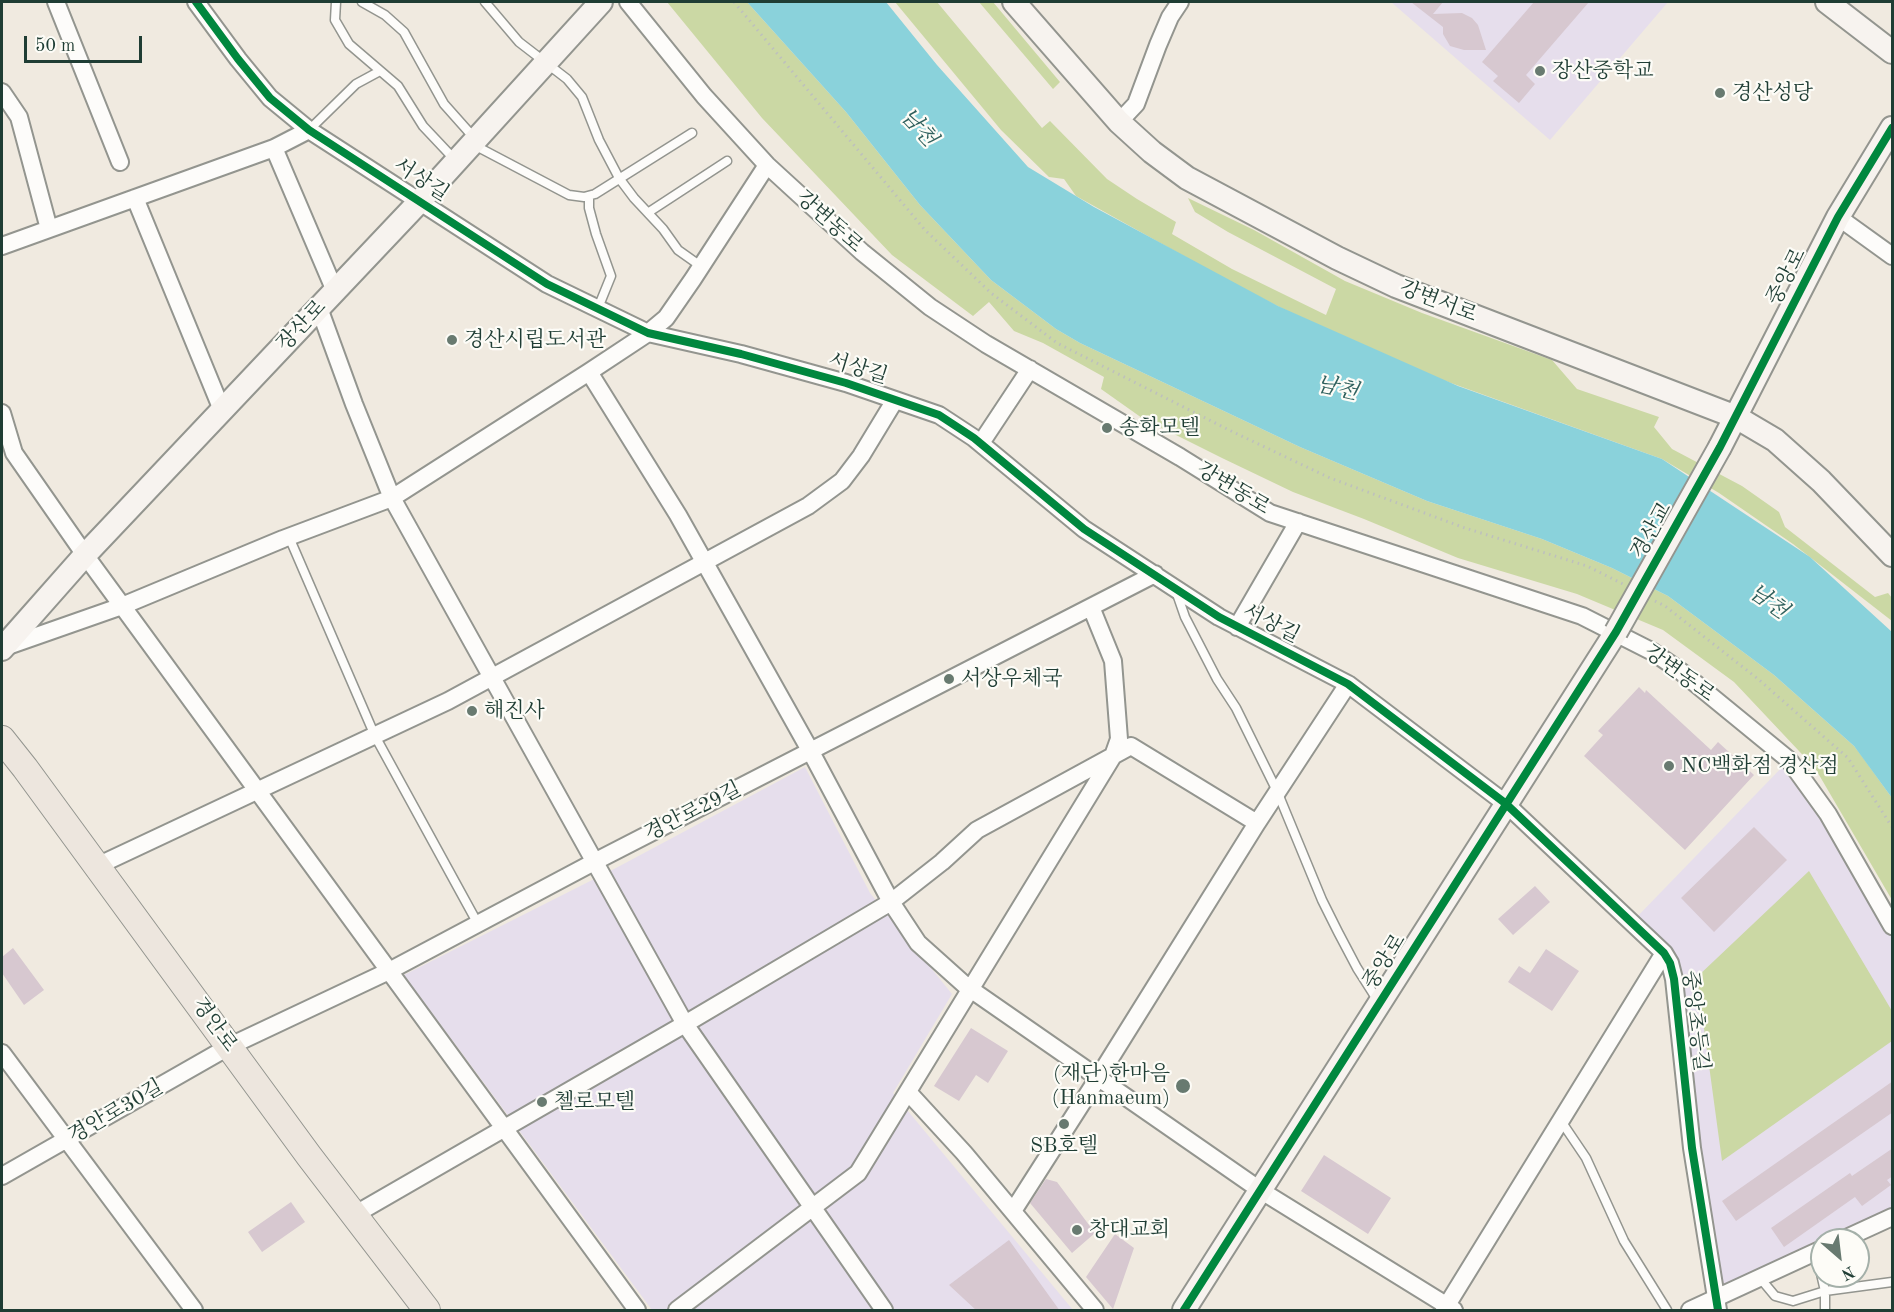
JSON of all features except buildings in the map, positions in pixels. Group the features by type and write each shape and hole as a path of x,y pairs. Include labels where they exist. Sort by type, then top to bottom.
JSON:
{"main road":[{"name":"경안로","path":"2,739 427,1311"}],"street":[{"path":"56,2 120,162"},
{"name":"서상길","path":"196,2 270,98 309,130 547,284 648,333 741,354 846,383 939,415 981,443 1084,529 1219,617 1348,684 1505,803"},
{"name":"장산로","path":"2,648 85,555 420,201 601,2"},
{"name":"강변동로","path":"628,2 704,96 767,165 862,252 930,307 986,344 1180,457 1270,513 1582,616 1653,652 1679,670 1789,760 1828,814 1893,926"},
{"name":"강변서로","path":"1014,2 1119,122 1152,152 1187,178 1377,276 1460,312 1518,332 1736,417 1775,440 1821,481 1893,555"},
{"path":"1119,122 1136,104 1158,45 1180,2"},
{"path":"1827,2 1893,52"},
{"path":"2,92 19,117 49,229"},
{"name":"중앙로","path":"1720,447 1838,217 1893,128"},
{"path":"2,246 274,148 309,130"},
{"path":"274,148 335,291"},
{"path":"2,648 123,606 289,537 392,498 589,372 648,333 666,318 702,267 767,165"},
{"path":"135,198 222,410"},
{"path":"1838,217 1893,256"},
{"path":"319,308 392,498 685,1024 884,1311"},
{"path":"981,443 1030,369"},
{"path":"589,372 678,515 891,902 918,943 971,988 1260,1190 1448,1309 1664,953"},
{"path":"97,866 448,701 808,506 842,481 861,456 895,400"},
{"path":"2,413 14,453 85,555 637,1311"},
{"name":"경산교","path":"1616,632 1720,447"},
{"path":"1237,627 1298,522"},
{"name":"경안로29길","path":"230,1046 389,971 596,861 811,753 1155,574"},
{"path":"677,1311 858,1173 1113,756 1119,739 1113,661 1091,607"},
{"name":"중앙로","path":"1184,1311 1505,803 1616,632"},
{"path":"1013,1211 1277,791 1348,684"},
{"path":"354,1215 891,902 942,862 977,830 1131,746 1257,823"},
{"name":"중앙초등길","path":"1505,803 1664,953 1670,963 1674,979 1692,1148 1717,1305"},
{"name":"경안로30길","path":"2,1176 230,1046"},
{"path":"2,1053 194,1311"},
{"path":"908,1092 964,1153 1095,1311"},
{"path":"1869,1228 1893,1217"},
{"path":"1690,1311 1717,1305 1760,1278 1810,1255"}],"lane":[{"path":"336,2 335,20 349,44 398,86 423,126 456,161"},
{"path":"362,2 385,15 404,32 444,104 474,142 568,195 584,197 595,194 692,133"},
{"path":"485,2 519,42 567,79 582,97 599,140 619,178 678,250 702,267"},
{"path":"309,130 356,84 380,71"},
{"path":"649,212 727,161"},
{"path":"589,196 589,208 596,234 611,276 598,308"},
{"path":"289,537 375,736 478,924"},
{"path":"1175,588 1185,617 1217,679 1236,708 1277,791 1326,908 1357,968 1380,1003"},
{"path":"1561,1121 1586,1158 1624,1241 1667,1311"},
{"path":"1760,1278 1775,1296 1793,1301 1825,1291 1893,1282"},
{"path":"1825,1288 1825,1311"}],"path":[{"path":"734,2 925,230 991,292 1057,343 1330,478 1465,528 1587,566 1631,589"},
{"path":"1648,597 1665,606 1758,679 1848,758 1893,827"}],"shaded area":[{"name":"장산중학교","path":"1391,2 1668,2 1550,140"},
{"path":"1789,760 1892,927 1892,1218 1870,1228 1810,1228 1810,1256 1716,1299 1674,979 1632,922"},
{"path":"805,767 870,893 952,994 893,1093 1073,1310 652,1310 404,975 616,868"}],"green space":[{"path":"667,2 747,2 846,112 920,205 991,280 1056,329 1080,343 1300,447 1427,501 1542,539 1612,568 1668,596 1774,675 1854,746 1861,755 1892,798 1892,900 1815,768 1734,682 1663,630 1577,594 1458,558 1293,492 1222,458 1142,418 1101,389 1104,377 1043,343 1014,331 989,302 973,316 892,255 762,118"},
{"path":"895,2 937,2 1042,128 1050,121 1107,179 1176,222 1172,234 1232,269 1326,315 1336,289 1195,212 1188,198 1254,230 1345,281 1422,313 1552,360 1577,389 1659,417 1654,427 1672,449 1742,486 1779,512 1785,527 1875,597 1888,593 1892,598 1892,621 1793,544 1719,493 1662,459 1437,378 1335,335 1232,283 1076,196 1064,179 1049,177 1001,130"},
{"path":"979,2 993,2 1060,82 1053,89"},
{"path":"1809,871 1892,1011 1892,1041 1722,1161 1697,977"}],"water":[{"name":"남천","path":"747,2 886,2 937,65 1028,167 1094,207 1278,306 1458,386 1662,459 1810,557 1892,632 1892,798 1854,746 1774,675 1668,596 1612,568 1542,539 1427,501 1300,447 1080,343 1056,329 991,280 920,205 846,112"}],"cycle path":[{"path":"196,2 270,98 309,130 547,284 648,333 741,354 846,383 939,415 974,438 1084,529 1219,617 1348,684 1505,803 1664,953 1670,963 1674,979 1692,1148 1718,1310"},
{"path":"1184,1310 1616,632 1720,447 1838,217 1892,128"}],"place":[{"name":"장산중학교","path":"1540,71"},
{"name":"경산성당","path":"1720,93"},
{"name":"경산시립도서관","path":"452,340"},
{"name":"송화모텔","path":"1107,428"},
{"name":"서상우체국","path":"949,679"},
{"name":"해진사","path":"472,711"},
{"name":"NC백화점 경산점","path":"1669,766"},
{"name":"(재단)한마음 (Hanmaeum)","path":"1183,1086"},
{"name":"첼로모텔","path":"542,1102"},
{"name":"SB호텔","path":"1064,1124"},
{"name":"창대교회","path":"1077,1230"}]}
